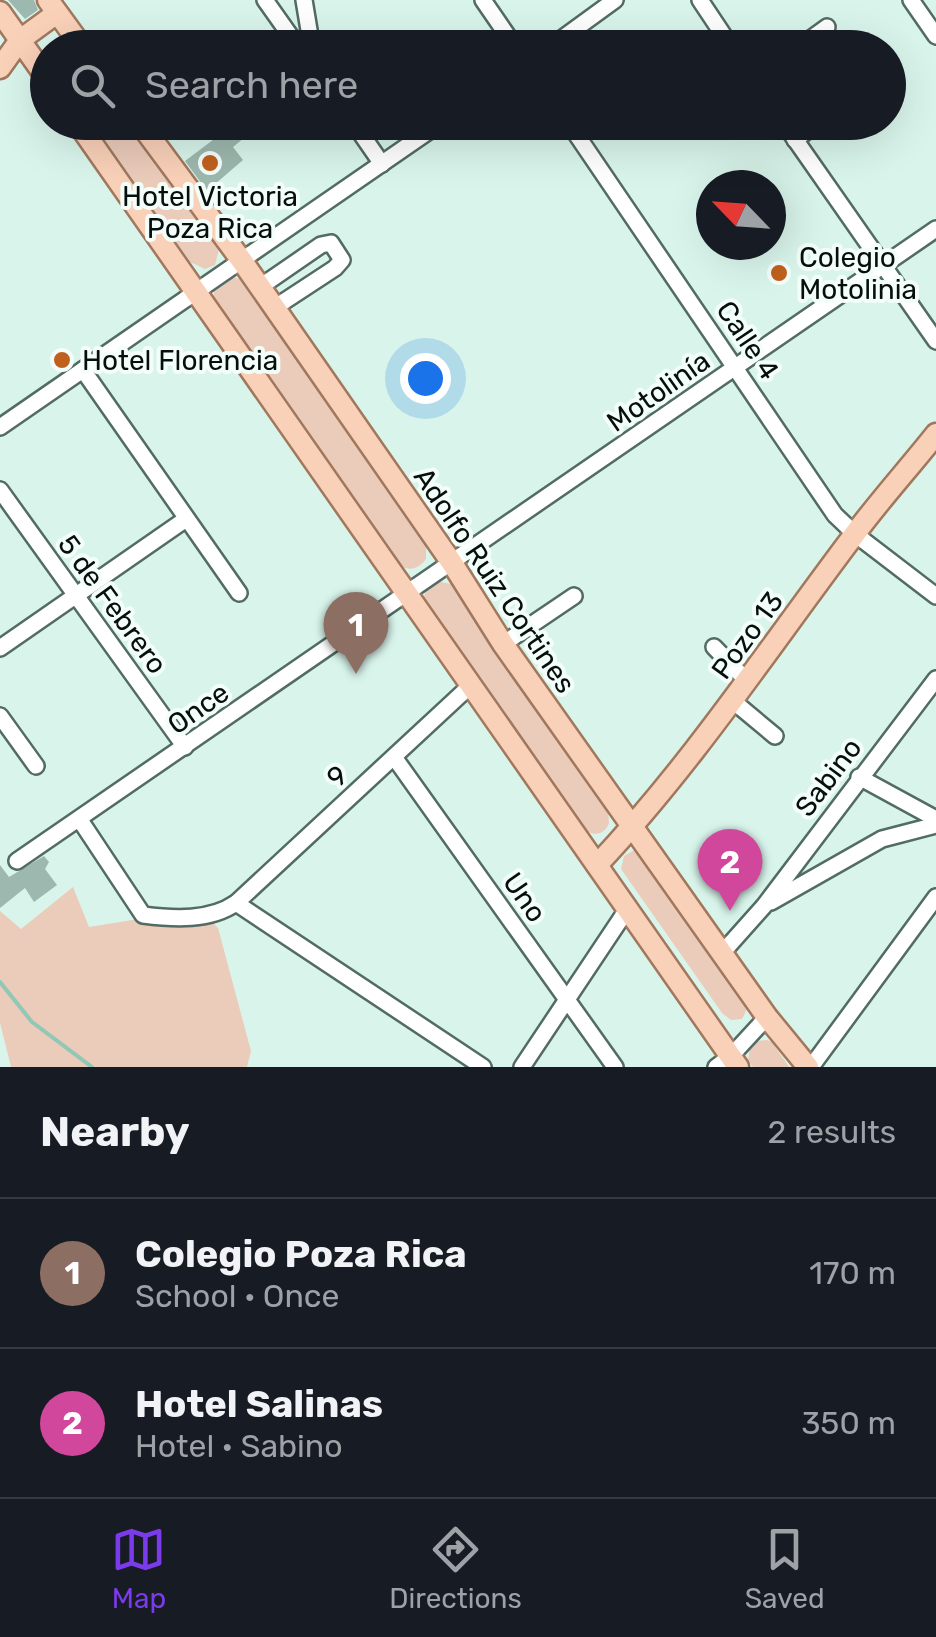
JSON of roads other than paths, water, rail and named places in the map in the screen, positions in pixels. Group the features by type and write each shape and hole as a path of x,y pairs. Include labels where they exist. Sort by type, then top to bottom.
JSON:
{"main road":[{"path":"0,68 53,6 70,30"},
{"path":"0,12 30,54"},
{"path":"90,140 628,908 728,1063"},
{"name":"Adolfo Ruiz Cortines","path":"152,140 242,261 452,563 503,644 767,1017 809,1067"},
{"name":"Pozo 13","path":"597,865 633,827 748,682 854,534 936,434"}],"street":[{"path":"264,0 285,30"},
{"path":"304,0 309,30"},
{"path":"483,0 504,30"},
{"path":"574,30 615,0"},
{"path":"700,0 720,30"},
{"path":"911,0 936,36"},
{"path":"822,30 826,27"},
{"path":"365,140 382,164"},
{"path":"0,427 416,140"},
{"name":"Calle 4","path":"580,140 834,515 936,596"},
{"path":"795,140 936,342"},
{"name":"Motolinía","path":"407,594 936,229"},
{"path":"260,287 321,245 331,243 339,251 342,260 336,268 274,308"},
{"path":"83,370 240,592"},
{"name":"5 de Febrero","path":"0,490 184,747"},
{"path":"0,648 186,520"},
{"name":"Once","path":"17,862 407,594"},
{"path":"503,644 574,596"},
{"path":"714,648 748,682"},
{"name":"Sabino","path":"723,952 764,906 936,679"},
{"name":"9","path":"236,903 471,686"},
{"path":"733,701 775,736"},
{"path":"0,716 36,766"},
{"name":"Uno","path":"394,757 614,1067"},
{"path":"859,777 936,822"},
{"path":"80,820 143,914 176,919 223,912 236,903 483,1067"},
{"path":"764,906 882,839 936,822"},
{"path":"809,1067 936,898"},
{"path":"522,1067 628,908"},
{"path":"728,1063 767,1017"}],"waterway":[{"path":"0,982 32,1022 92,1067"}],"place":[{"name":"Hotel Victoria Poza Rica","path":"210,163"},
{"name":"Colegio Motolinia","path":"779,273"},
{"name":"Hotel Florencia","path":"62,360"},
{"name":"Colegio Poza Rica","path":"356,674"},
{"name":"Hotel Salinas","path":"730,911"}]}
